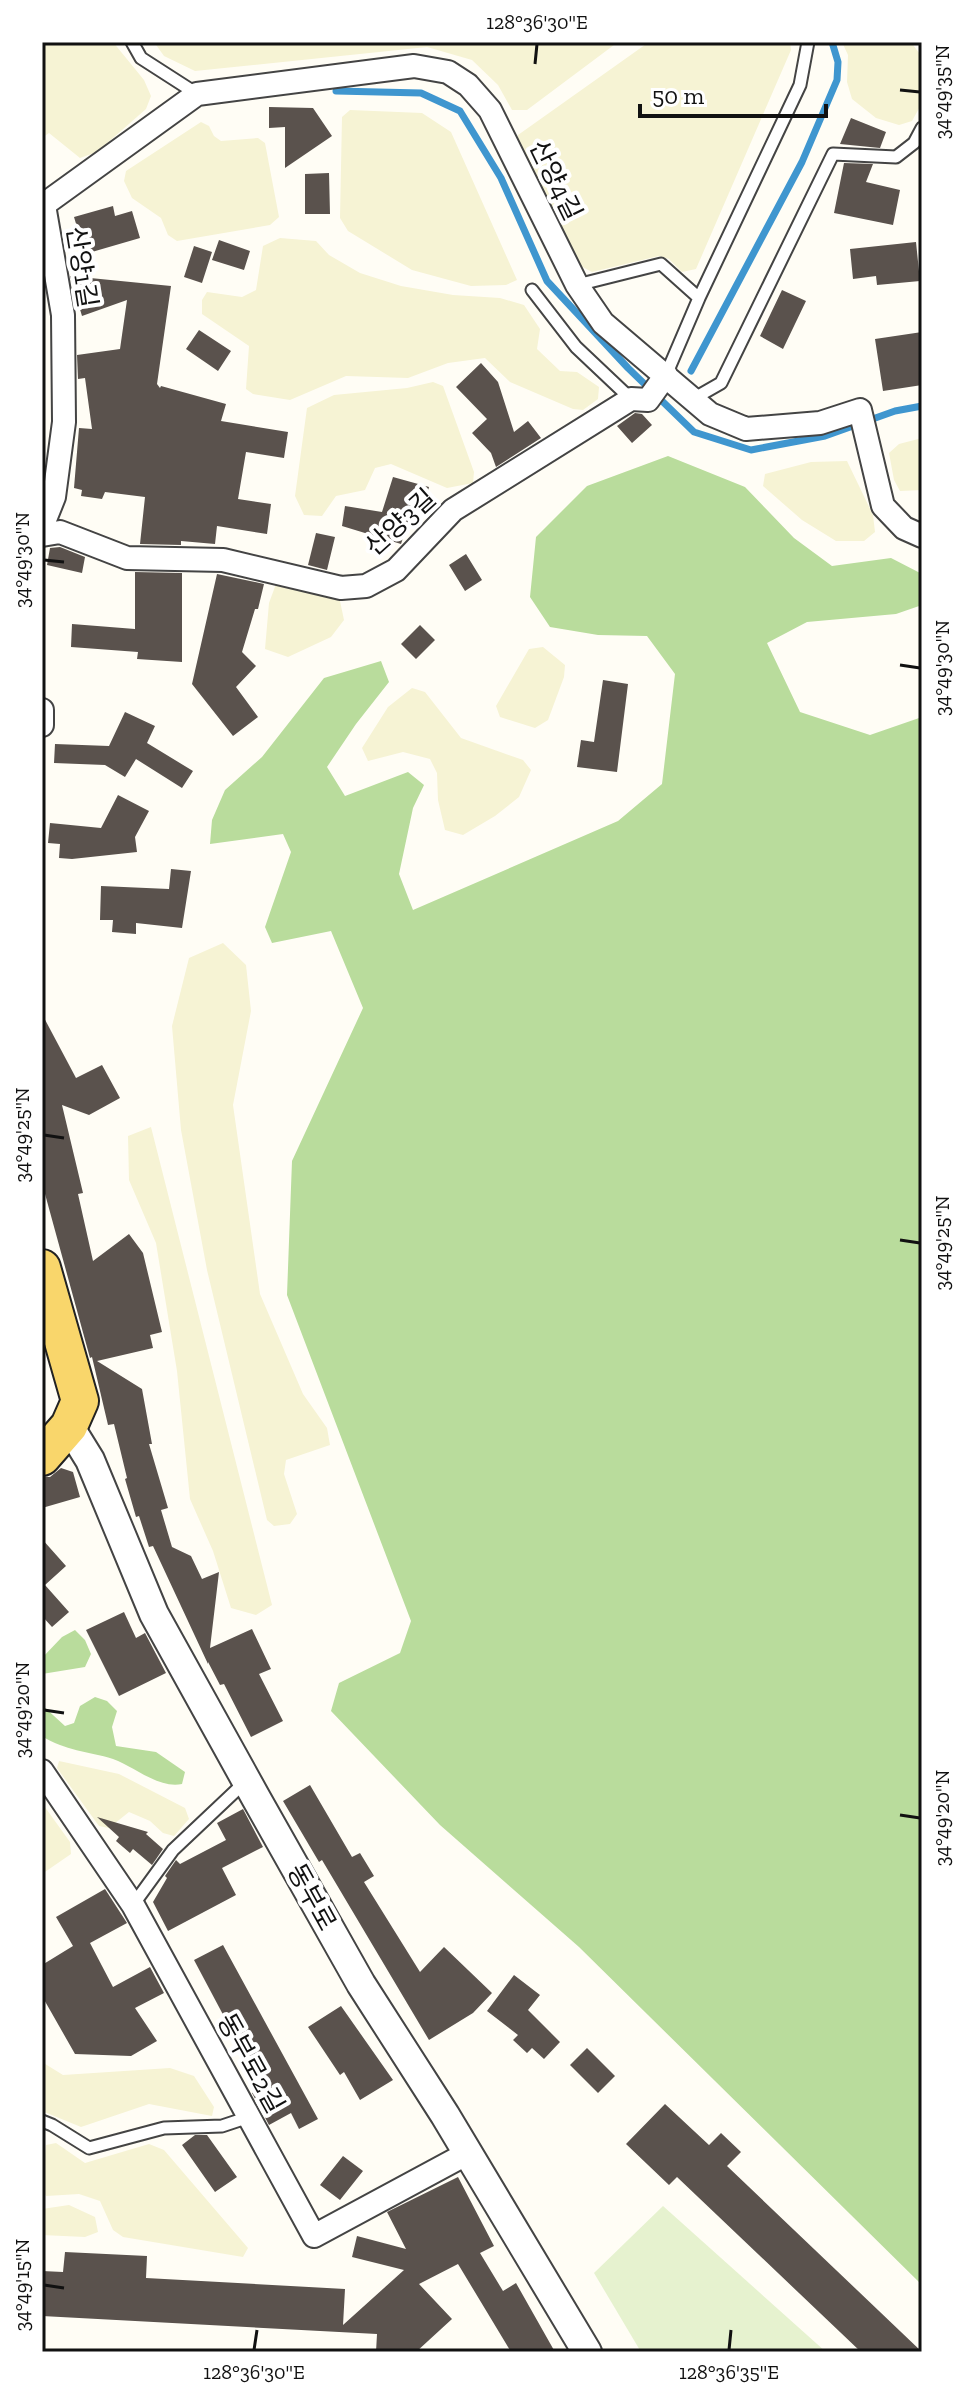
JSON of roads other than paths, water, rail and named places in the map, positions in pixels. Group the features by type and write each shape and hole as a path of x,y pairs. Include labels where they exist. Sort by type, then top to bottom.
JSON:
{"main road":[{"path":"42,1268 80,1401 69,1426 42,1457"}],"street":[{"name":"산양4길","path":"43,206 197,94 414,66 448,72 468,85 490,110 577,285 603,323 710,414 746,429 820,423 860,410 883,506 904,528 922,536"},
{"name":"산양1길","path":"42,527 54,497 64,422 63,315 43,206"},
{"name":"산양3길","path":"42,535 60,532 127,558 223,560 341,588 366,586 396,570 453,510 640,400 666,375"},
{"path":"42,710 42,725"},
{"name":"동부로","path":"69,1426 90,1460 154,1614 246,1781 347,1960 468,2153 587,2352"},
{"name":"동부로2길","path":"42,1771 133,1905 314,2236 468,2153"}],"lane":[{"path":"132,42 141,58 197,94"},
{"path":"666,375 800,85 808,42"},
{"path":"693,399 721,383 833,154 896,157 914,143 922,128"},
{"path":"577,285 661,264 699,298"},
{"path":"532,290 576,347 640,400"},
{"path":"133,1905 173,1850 246,1781"},
{"path":"42,2121 89,2148 164,2128 222,2126 249,2117"}],"waterway":[{"path":"691,371 802,162 837,80 838,62 832,42"},
{"path":"336,91 421,93 460,111 501,178 547,281 628,368 694,432 751,450 825,436 895,411 922,406"}]}
